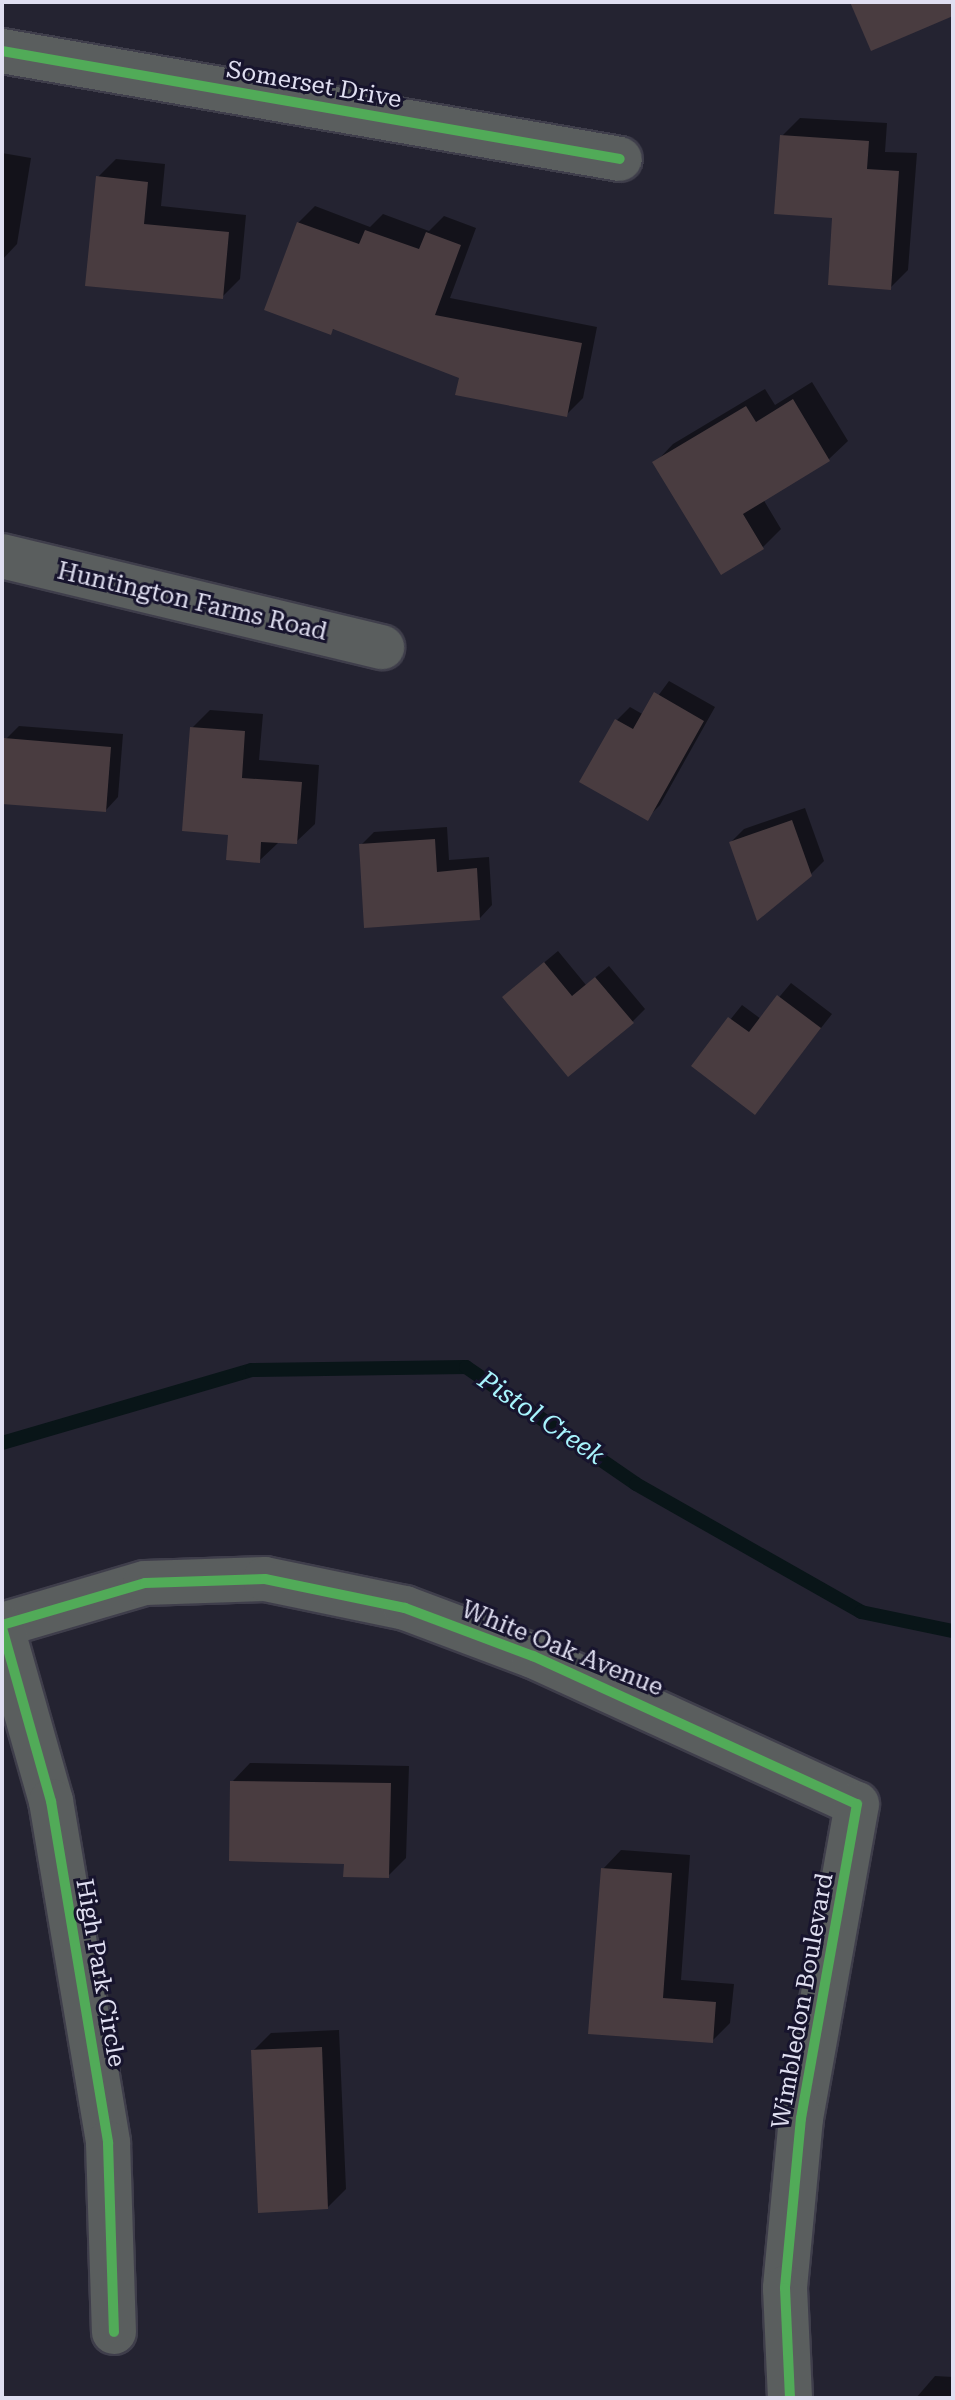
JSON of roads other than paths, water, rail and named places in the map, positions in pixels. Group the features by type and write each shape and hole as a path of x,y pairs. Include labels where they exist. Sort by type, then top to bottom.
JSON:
{"street":[{"name":"Somerset Drive","path":"2,51 620,159"},
{"name":"Huntington Farms Road","path":"2,556 382,647"},
{"name":"White Oak Avenue","path":"2,1626 145,1583 265,1579 405,1608 533,1656 857,1804"},
{"name":"High Park Circle","path":"2,1626 51,1801 108,2143 114,2332"},
{"name":"Wimbledon Boulevard","path":"790,2398 785,2288 801,2118 857,1804"}],"waterway":[{"name":"Pistol Creek","path":"2,1443 252,1370 466,1367 636,1484 861,1612 953,1631"}]}
